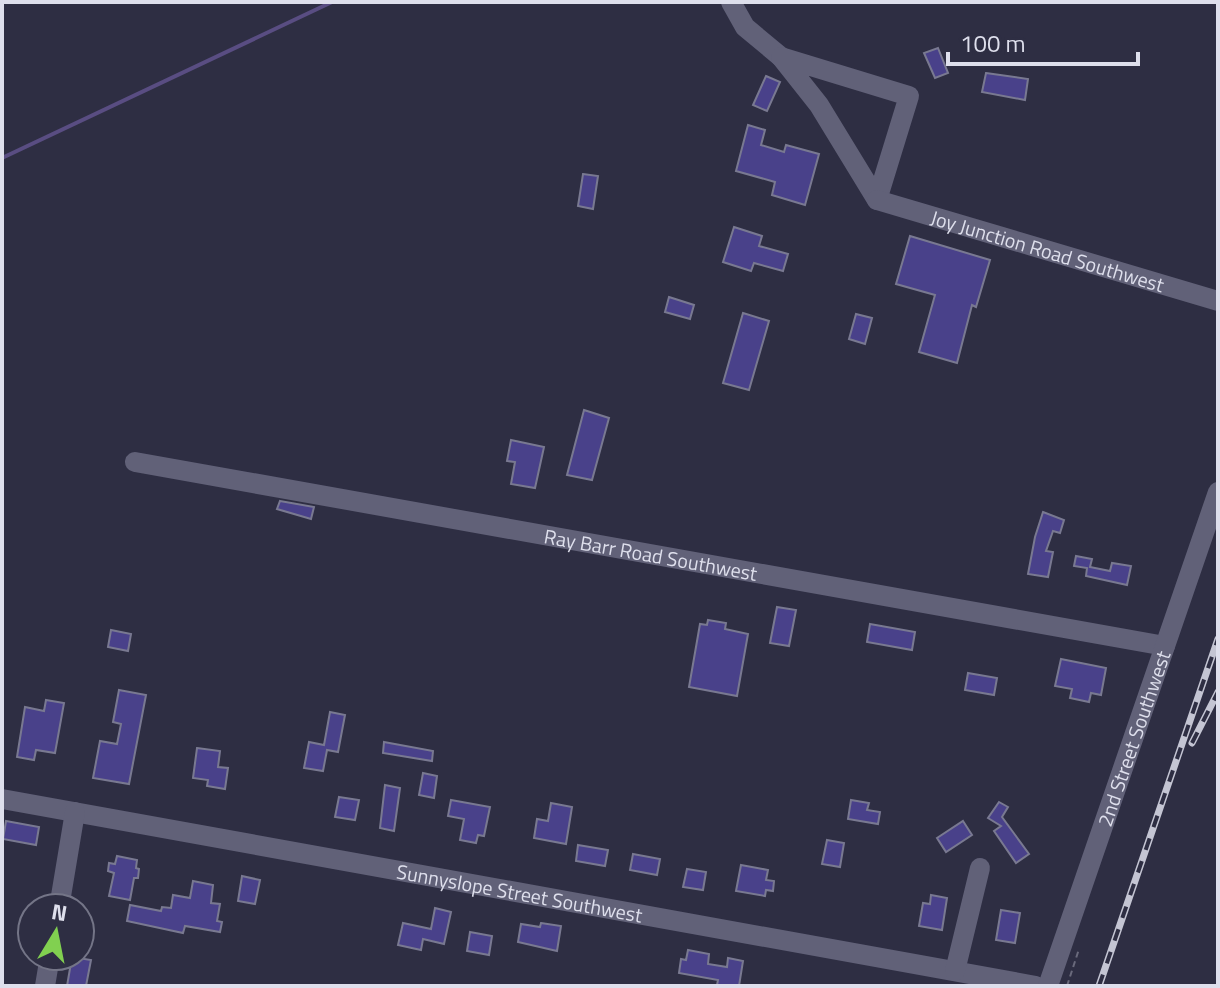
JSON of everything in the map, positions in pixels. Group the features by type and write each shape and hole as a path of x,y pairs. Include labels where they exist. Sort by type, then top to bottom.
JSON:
{"street":[{"path":"731,2 745,27 781,57 819,105 877,200"},
{"path":"781,57 909,96 877,200"},
{"name":"Joy Junction Road Southwest","path":"877,200 1218,301"},
{"name":"Ray Barr Road Southwest","path":"135,462 1165,646"},
{"name":"2nd Street Southwest","path":"1048,986 1218,492"},
{"name":"Sunnyslope Street Southwest","path":"2,799 1036,986"},
{"path":"62,892 75,812"},
{"path":"955,971 980,868"}],"building":[{"path":"938,48 948,73 935,78 924,53"},
{"path":"986,73 1028,79 1025,100 982,92"},
{"path":"766,76 780,82 767,111 753,105"},
{"path":"748,125 765,130 761,145 784,152 786,145 819,154 805,205 772,195 775,182 736,171"},
{"path":"583,174 598,176 593,209 578,206"},
{"path":"734,227 762,236 759,246 788,254 783,271 754,263 751,271 723,262"},
{"path":"910,236 990,260 976,307 972,305 957,363 919,352 935,295 896,284"},
{"path":"669,297 694,305 690,319 665,312"},
{"path":"743,313 769,321 749,390 723,383"},
{"path":"856,314 872,318 865,344 849,339"},
{"path":"584,410 609,418 592,480 567,475"},
{"path":"511,440 544,447 535,488 511,484 515,462 507,461"},
{"path":"280,501 314,507 311,519 277,509"},
{"path":"1043,512 1064,520 1060,533 1053,531 1046,551 1053,552 1048,577 1028,574"},
{"path":"1076,556 1092,559 1090,567 1110,571 1112,563 1131,566 1127,585 1086,576 1087,568 1074,566"},
{"path":"777,607 796,610 789,646 770,643"},
{"path":"708,620 726,623 725,629 748,634 737,696 689,687 700,624 707,625"},
{"path":"870,624 915,632 912,650 867,642"},
{"path":"111,630 131,634 128,651 108,647"},
{"path":"1061,659 1106,668 1101,695 1091,693 1089,702 1070,698 1072,689 1055,686"},
{"path":"968,673 997,678 994,695 965,690"},
{"path":"119,690 146,695 129,784 93,778 100,741 117,744 121,724 113,722"},
{"path":"46,700 64,703 55,753 36,750 34,760 17,757 25,707 44,711"},
{"path":"330,712 345,715 338,752 327,750 323,771 304,768 309,742 324,745"},
{"path":"384,742 433,751 432,761 383,753"},
{"path":"197,748 220,751 218,767 228,768 225,789 207,786 208,780 193,778"},
{"path":"423,773 437,776 434,798 419,795"},
{"path":"385,785 400,788 394,831 380,828"},
{"path":"339,797 359,800 355,820 335,817"},
{"path":"451,800 490,807 484,836 478,835 476,843 460,840 464,819 448,816"},
{"path":"851,800 869,803 867,810 880,812 878,824 848,819"},
{"path":"999,802 1008,807 1002,817 1029,854 1016,863 994,831 1001,826 988,818"},
{"path":"551,803 572,807 566,844 534,838 537,819 548,821"},
{"path":"6,821 39,827 36,845 3,839"},
{"path":"963,821 972,835 946,852 937,838"},
{"path":"827,840 844,843 840,867 822,864"},
{"path":"578,845 608,850 605,866 576,861"},
{"path":"633,854 660,859 657,875 630,870"},
{"path":"117,856 137,860 138,878 134,878 130,900 109,896 114,873 108,871 109,863 115,864"},
{"path":"741,865 768,870 766,880 774,881 773,891 766,890 765,896 736,891"},
{"path":"687,869 706,872 703,890 683,887"},
{"path":"242,876 260,880 255,904 238,901"},
{"path":"193,881 213,885 211,903 220,904 217,921 222,922 220,932 185,926 183,933 127,921 130,905 161,911 162,907 171,908 173,895 190,898"},
{"path":"931,895 947,898 942,930 919,926 923,903 930,904"},
{"path":"435,908 451,912 444,944 423,939 421,950 398,945 403,923 431,929"},
{"path":"1001,910 1020,913 1015,943 996,940"},
{"path":"541,923 561,926 557,951 518,942 521,924 540,927"},
{"path":"470,932 492,936 489,955 467,951"},
{"path":"688,950 709,954 708,964 727,967 728,958 743,961 739,986 717,985 718,980 679,973 681,959 686,960"},
{"path":"69,972 89,972 86,986 67,986"}],"waterway":[{"path":"2,158 332,2"}],"railway":[{"path":"1099,986 1218,639"},
{"path":"1192,743 1218,692"}]}
